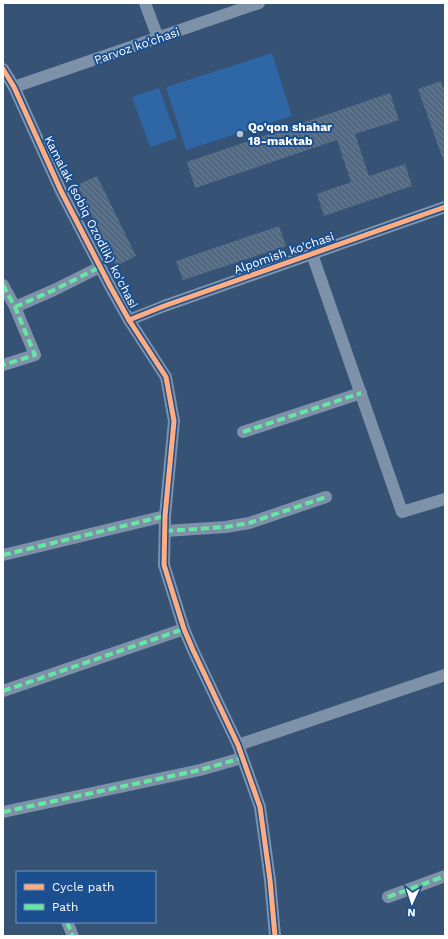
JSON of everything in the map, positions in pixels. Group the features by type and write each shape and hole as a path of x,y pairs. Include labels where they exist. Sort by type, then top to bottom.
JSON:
{"street":[{"path":"145,3 158,38"},
{"name":"Parvoz ko'chasi","path":"14,88 259,3"},
{"name":"Kamalak (sobiq Ozodlik) ko'chasi","path":"3,69 14,88 61,191 100,267 129,320 166,376 174,420 165,516 164,565 184,629 238,744 260,807 270,880 275,936"},
{"name":"Alpomish ko'chasi","path":"129,320 164,306 445,206"},
{"name":"Alpomish ko'chasi","path":"312,254 402,512 445,499"},
{"path":"15,307 54,290 100,267"},
{"path":"3,285 15,307 35,355 3,365"},
{"path":"243,432 361,393"},
{"path":"165,531 226,527 249,522 326,497"},
{"path":"3,555 165,516"},
{"path":"3,691 184,629"},
{"path":"238,744 445,675"},
{"path":"3,812 200,770 242,758"},
{"path":"388,897 445,876"},
{"path":"67,923 73,936"}],"shaded area":[{"path":"272,53 292,116 186,150 166,87"},
{"path":"159,88 177,138 150,147 132,97"}],"building":[{"path":"441,81 445,92 445,165 418,89"},
{"path":"390,93 399,120 355,134 369,176 405,164 412,186 324,216 317,194 351,182 337,140 195,188 187,162"},
{"path":"97,176 136,256 116,266 77,185"},
{"path":"279,226 286,246 183,280 176,261"}],"marked path":[{"path":"15,307 54,290 100,267"},
{"path":"3,285 15,307 35,355 3,365"},
{"path":"243,432 361,393"},
{"path":"165,531 226,527 249,523 326,497"},
{"path":"3,555 165,516"},
{"path":"3,691 184,629"},
{"path":"3,812 200,770 242,758"},
{"path":"388,897 445,876"},
{"path":"67,923 73,936"}],"cycle path":[{"path":"3,69 14,87 61,191 110,286 129,320 166,377 174,421 165,516 164,565 184,629 238,745 260,807 270,880 275,936"},
{"path":"129,320 164,306 445,207"}],"place":[{"name":"Qo'qon shahar 18-maktab","path":"240,134"}]}
